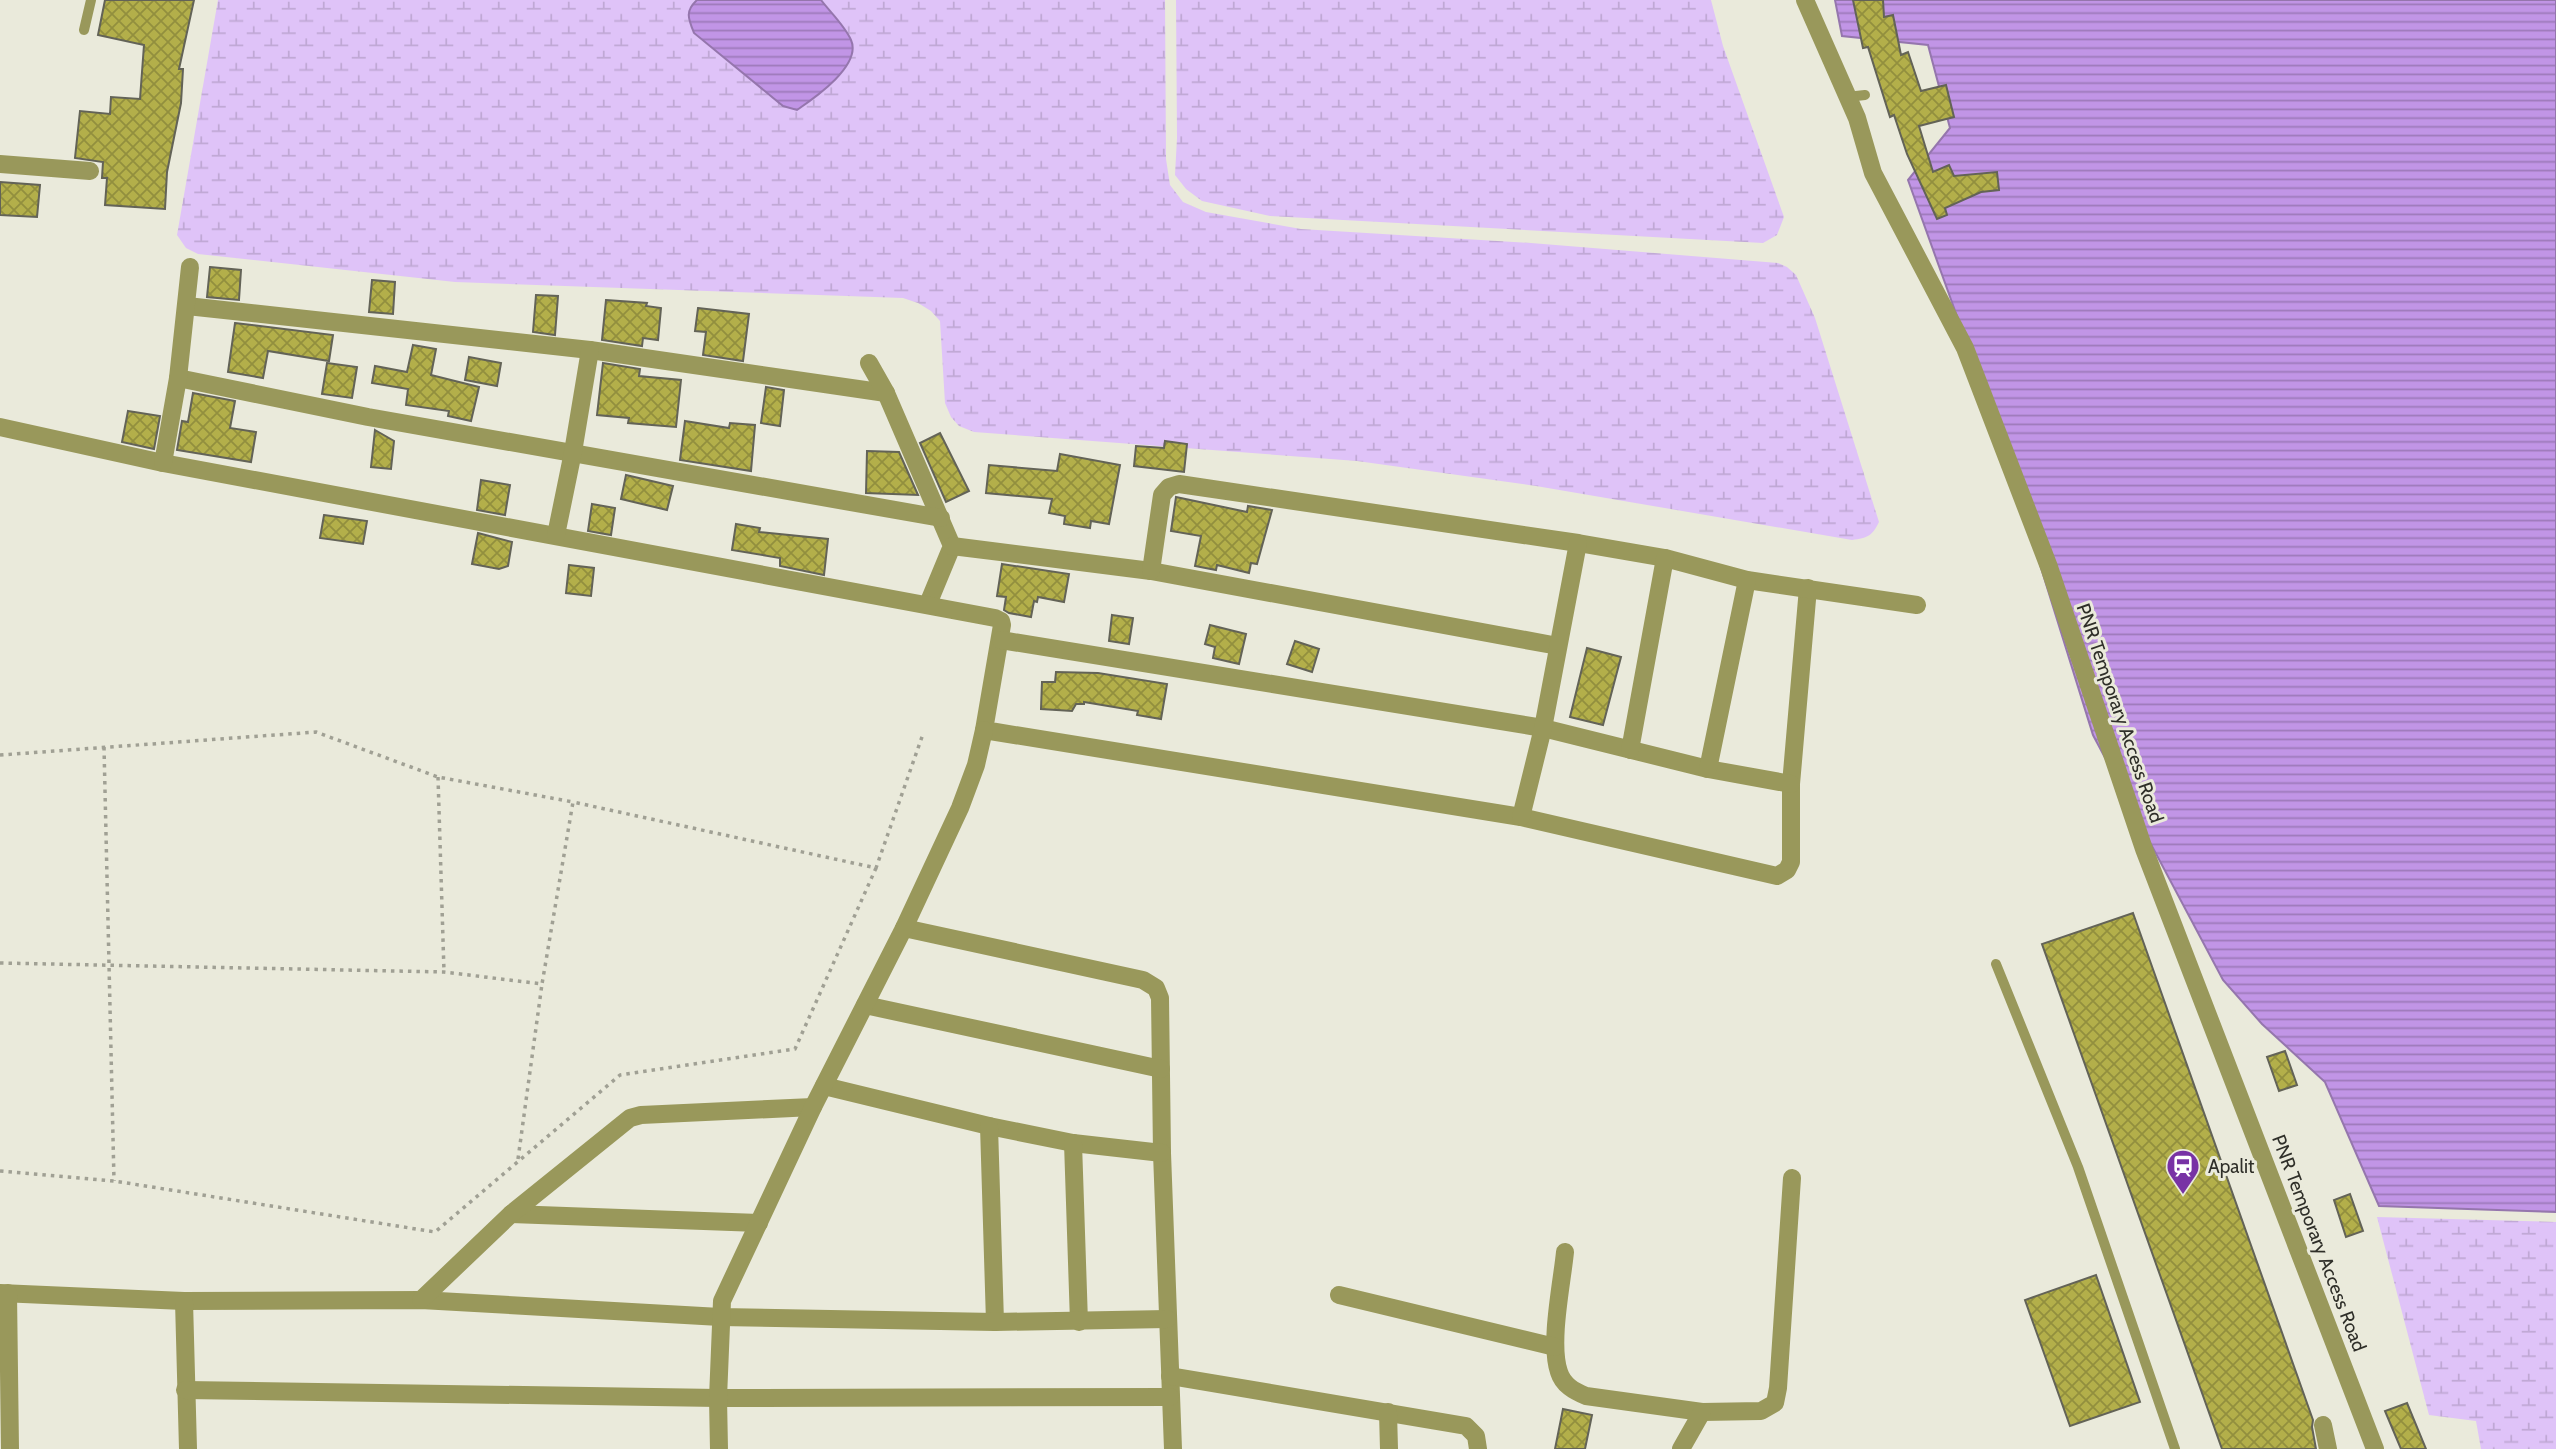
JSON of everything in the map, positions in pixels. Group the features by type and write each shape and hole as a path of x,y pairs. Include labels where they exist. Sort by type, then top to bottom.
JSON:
{"street":[{"name":"PNR Temporary Access Road","path":"1805,0 1856,96 1857,118 1873,173 1965,348 2049,567 2144,849 2375,1449"},
{"path":"0,164 90,171"},
{"path":"163,463 178,378 190,267"},
{"path":"187,306 590,350 886,393"},
{"path":"556,535 590,350"},
{"path":"869,363 886,393 952,546 928,604"},
{"path":"178,378 368,416 941,518"},
{"path":"0,427 163,463 928,604 1001,621 1001,640 984,730 976,765 960,808 904,928 813,1107 722,1301 719,1449"},
{"path":"1151,571 1162,495 1168,487 1179,484 1578,543 1665,558 1746,580 1917,605"},
{"path":"1521,817 1543,728 1578,543"},
{"path":"952,546 1151,571 1558,646"},
{"path":"1630,750 1665,558"},
{"path":"1708,769 1746,580"},
{"path":"984,730 1521,817 1777,876 1787,870 1791,862 1791,784 1808,588"},
{"path":"1001,640 1543,728 1708,769 1791,784"},
{"path":"904,928 1143,980 1156,988 1160,998 1162,1153 1173,1449"},
{"path":"865,1005 1161,1069"},
{"path":"824,1086 989,1126 1073,1143 1162,1153"},
{"path":"421,1300 511,1214 630,1118 642,1115 813,1107"},
{"path":"989,1126 995,1322"},
{"path":"1073,1143 1079,1322"},
{"path":"1565,1252 1555,1347 1559,1373 1570,1389 1586,1396 1702,1412 1761,1411 1775,1403 1778,1388 1792,1178"},
{"path":"511,1214 759,1223"},
{"path":"10,1449 5,1388 4,1293 184,1301 421,1300 720,1317 995,1322 1167,1319"},
{"path":"1339,1295 1555,1347"},
{"path":"184,1301 188,1449"},
{"path":"1170,1376 1466,1426 1476,1436 1478,1449"},
{"path":"185,1390 718,1398 1170,1397"},
{"path":"1388,1412 1389,1449"},
{"path":"1681,1449 1702,1412"},
{"path":"2323,1425 2328,1449"}],"lane":[{"path":"84,30 91,0"},
{"path":"1996,964 2078,1167 2175,1449"}],"path":[{"path":"0,755 316,733 438,777 573,802 876,868"},
{"path":"0,1171 114,1181 435,1232 620,1075 795,1049 876,868 923,734"},
{"path":"104,747 114,1181"},
{"path":"438,777 444,972"},
{"path":"518,1161 542,984 573,802"},
{"path":"0,963 444,972 542,984"}],"green space":[{"path":"218,0 1165,0 1166,159 1170,185 1183,202 1206,212 1301,229 1531,243 1778,263 1787,267 1796,275 1815,318 1879,522 1869,536 1852,540 1536,486 1357,461 974,432 959,426 951,417 945,403 940,321 931,311 903,298 455,282 198,254 186,248 177,235"},
{"path":"1176,0 1711,0 1723,46 1784,217 1777,235 1763,243 1270,216 1202,201 1186,189 1175,175"},
{"path":"2377,1217 2556,1222 2556,1449 2481,1449 2476,1421 2429,1415"}],"shaded area":[{"path":"697,0 821,0 851,40 853,50 850,60 835,79 797,110 783,106 694,33 689,15"},
{"path":"1835,0 2556,0 2556,1212 2379,1206 2325,1082 2262,1024 2223,980 2093,735 2000,436 1908,180 1950,128 1928,45 1842,36"}],"building":[{"path":"105,0 194,0 179,69 183,69 181,103 167,172 165,209 105,205 107,178 102,178 103,162 75,158 80,111 110,114 111,97 140,99 144,45 98,35"},
{"path":"1853,0 1883,0 1884,17 1893,15 1901,55 1908,52 1921,91 1946,85 1954,117 1919,126 1933,172 1949,165 1954,176 1997,172 1999,190 1981,192 1945,208 1947,215 1937,219 1907,154 1894,115 1890,117 1868,47 1863,48"},
{"path":"0,182 40,185 37,217 0,215"},
{"path":"210,267 241,270 239,300 207,297"},
{"path":"372,280 395,282 393,314 369,312"},
{"path":"536,295 558,296 555,335 533,332"},
{"path":"606,300 647,303 646,306 661,308 658,340 643,338 642,346 602,340"},
{"path":"698,308 749,314 743,361 703,355 706,332 695,331"},
{"path":"235,323 333,335 329,361 268,351 263,378 228,372"},
{"path":"413,345 436,349 431,375 479,387 471,421 448,416 449,411 406,405 408,389 372,383 375,366 407,372"},
{"path":"469,357 501,363 497,386 465,380"},
{"path":"327,363 357,367 352,398 322,394"},
{"path":"603,363 640,369 639,376 681,380 676,427 628,423 629,418 597,415"},
{"path":"766,387 784,390 780,426 761,423"},
{"path":"193,393 235,401 230,428 256,432 251,462 177,450 182,421 188,422"},
{"path":"128,411 160,416 154,449 122,442"},
{"path":"685,421 729,428 730,423 755,425 751,471 680,460"},
{"path":"375,430 394,441 391,469 371,467"},
{"path":"940,433 969,491 946,502 920,443"},
{"path":"1165,441 1187,444 1184,472 1134,466 1136,446 1164,448"},
{"path":"867,451 899,452 918,495 866,493"},
{"path":"1060,454 1120,465 1109,524 1091,521 1090,528 1064,524 1065,516 1049,513 1052,499 986,493 989,465 1057,471"},
{"path":"626,475 673,486 667,510 621,499"},
{"path":"481,480 510,485 505,515 477,510"},
{"path":"1176,497 1247,512 1248,506 1272,510 1257,564 1251,563 1249,573 1217,565 1216,570 1195,566 1201,536 1171,531"},
{"path":"592,504 615,508 611,535 588,531"},
{"path":"324,515 367,521 363,544 320,538"},
{"path":"736,524 760,528 759,532 828,539 824,575 780,566 780,558 732,550"},
{"path":"478,533 512,542 508,566 499,569 472,564"},
{"path":"1002,564 1069,574 1064,602 1038,597 1037,602 1034,601 1031,617 1004,610 1006,597 997,596"},
{"path":"569,565 594,568 591,596 566,593"},
{"path":"1112,615 1133,618 1129,644 1109,641"},
{"path":"1210,625 1246,634 1239,664 1213,658 1215,647 1205,644"},
{"path":"1295,641 1319,649 1312,672 1287,664"},
{"path":"1587,648 1621,657 1603,725 1570,717"},
{"path":"1056,672 1098,673 1167,684 1161,719 1137,715 1138,711 1084,702 1076,704 1072,711 1041,709 1042,682 1055,682"},
{"name":"Apalit","path":"2133,913 2313,1420 2316,1449 2222,1449 2042,944"},
{"path":"2285,1051 2297,1085 2279,1091 2267,1057"},
{"path":"2350,1194 2363,1231 2346,1237 2334,1200"},
{"path":"2096,1275 2140,1402 2070,1426 2025,1300"},
{"path":"2407,1403 2426,1449 2401,1449 2385,1411"},
{"path":"1563,1409 1592,1415 1585,1449 1555,1449"}],"place":[{"name":"Apalit","path":"2183,1196"}]}
